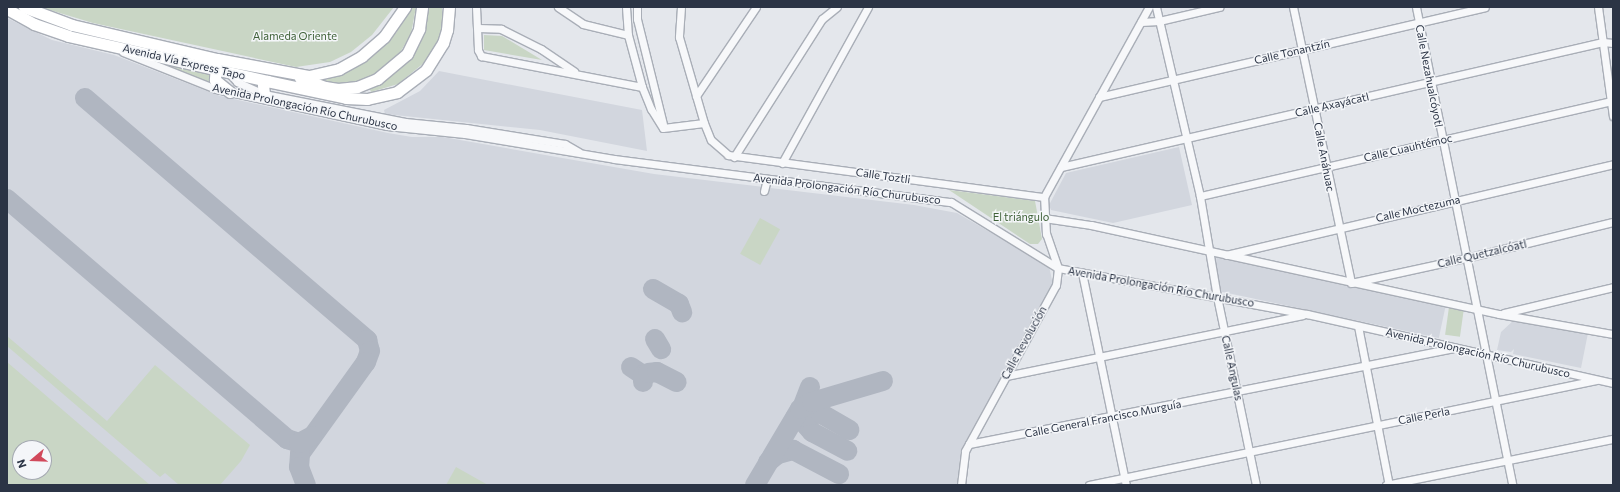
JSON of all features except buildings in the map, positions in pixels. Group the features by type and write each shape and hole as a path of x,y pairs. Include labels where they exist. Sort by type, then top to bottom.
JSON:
{"main road":[{"name":"Avenida Vía Express Tapo","path":"24,7 72,26 216,64"},
{"path":"295,75 324,74 351,63 384,37 405,7"},
{"path":"295,75 331,88 364,85 385,74 407,54 419,28 422,7"},
{"name":"Avenida Vía Express Tapo","path":"230,67 267,81 346,98 367,99 397,92 426,70 443,43 447,30 449,7"},
{"name":"Avenida Vía Express Tapo","path":"7,9 46,29 108,45 230,67 295,75"},
{"path":"216,64 216,82 230,92"},
{"path":"264,94 263,85 267,81"},
{"path":"364,85 367,99"}],"street":[{"path":"476,7 479,54 642,87"},
{"path":"558,7 584,24 628,35"},
{"path":"626,7 628,35 642,87 651,109 664,128"},
{"path":"637,7 637,20 664,128"},
{"name":"Calle Toztli","path":"680,7 678,20 681,42 704,123 711,140 723,151 734,157 1044,197"},
{"path":"696,96 756,7"},
{"path":"734,157 822,20 837,7"},
{"path":"782,163 868,7"},
{"path":"1058,268 1050,248 1044,218 1044,197 1149,7"},
{"name":"Calle Angulas","path":"1156,7 1186,138 1202,195 1208,251 1256,485"},
{"path":"1141,22 1159,21 1218,7"},
{"name":"Calle Anáhuac","path":"1293,7 1326,166 1337,228 1351,283"},
{"name":"Calle Nezahualcóyotl","path":"1416,7 1512,485"},
{"name":"Calle Tonantzín","path":"1099,97 1484,7"},
{"path":"1598,7 1613,116"},
{"path":"478,28 503,30 541,49 577,73"},
{"name":"Calle Axayácatl","path":"1061,167 1602,42 1613,43"},
{"name":"Avenida Prolongación Río Churubusco","path":"108,45 204,85 387,126 465,134 565,152 579,152 614,159 951,202 1058,268 1307,314 1486,353 1613,383"},
{"name":"Avenida Prolongación Río Churubusco","path":"230,67 237,82 264,94 405,122 466,128 566,144 579,152"},
{"name":"Calle Cuauhtémoc","path":"1202,195 1610,101"},
{"path":"664,128 704,123"},
{"name":"Calle Moctezuma","path":"1224,256 1455,200 1613,164"},
{"path":"764,191 767,179"},
{"path":"1044,218 1091,225 1208,251 1224,256 1500,314 1613,334"},
{"name":"Calle Quetzalcóatl","path":"1351,283 1466,258 1613,222"},
{"name":"Calle Revolución","path":"961,485 969,444 1056,285 1058,268"},
{"path":"1082,273 1125,481"},
{"path":"1500,314 1613,286"},
{"path":"1006,376 1307,314"},
{"path":"1358,326 1388,485 1613,439"},
{"name":"Calle General Francisco Murguía","path":"969,444 1237,393 1456,347"},
{"name":"Calle Perla","path":"1089,485 1125,481 1249,452 1598,380"}],"shaded area":[{"path":"7,18 52,40 114,55 220,96 388,133 412,137 443,137 654,174 914,205 957,213 1049,266 1053,285 961,450 957,485 7,485"},
{"path":"439,71 642,110 647,151 540,130 385,114 384,110 420,91"},
{"path":"1179,147 1192,205 1113,223 1051,210 1049,205 1066,173"},
{"path":"1217,256 1446,305 1439,338 1210,289"},
{"path":"1514,320 1588,333 1581,368 1513,354 1514,349 1511,352 1497,350 1501,332"}],"green space":[{"name":"Alameda Oriente","path":"40,7 394,7 372,35 351,52 330,62 296,67 93,23"},
{"path":"416,7 411,34 401,51 379,73 355,84 330,84 324,81 366,61 396,33 412,8"},
{"path":"426,7 442,7 443,23 436,47 425,62 398,84 371,92 369,87 394,73 414,51"},
{"path":"484,35 502,36 542,60 484,50"},
{"path":"165,62 209,73 211,84 164,65"},
{"name":"El triángulo","path":"949,190 1035,201 1042,239 1038,244 1030,244"},
{"path":"760,218 780,229 760,265 740,254"},
{"path":"1449,307 1464,309 1460,337 1445,335"},
{"path":"7,336 107,421 155,365 250,445 241,461 220,485 179,485 165,473 160,477 7,346"},
{"path":"7,362 150,485 7,485"},
{"path":"456,467 488,485 446,485"}],"taxiway":[{"path":"85,98 367,340 370,351 366,362 300,454 299,467 306,485"},
{"path":"7,199 287,439 299,443 312,436"},
{"path":"653,289 679,304 682,312"},
{"path":"655,339 661,349"},
{"path":"631,367 643,375 643,382"},
{"path":"648,373 657,372 677,382"},
{"path":"755,485 800,409 812,402 883,381"},
{"path":"810,387 802,408 805,424 812,432 847,451"},
{"path":"795,418 820,413 850,430"},
{"path":"768,462 778,454 793,450 839,474"}]}
